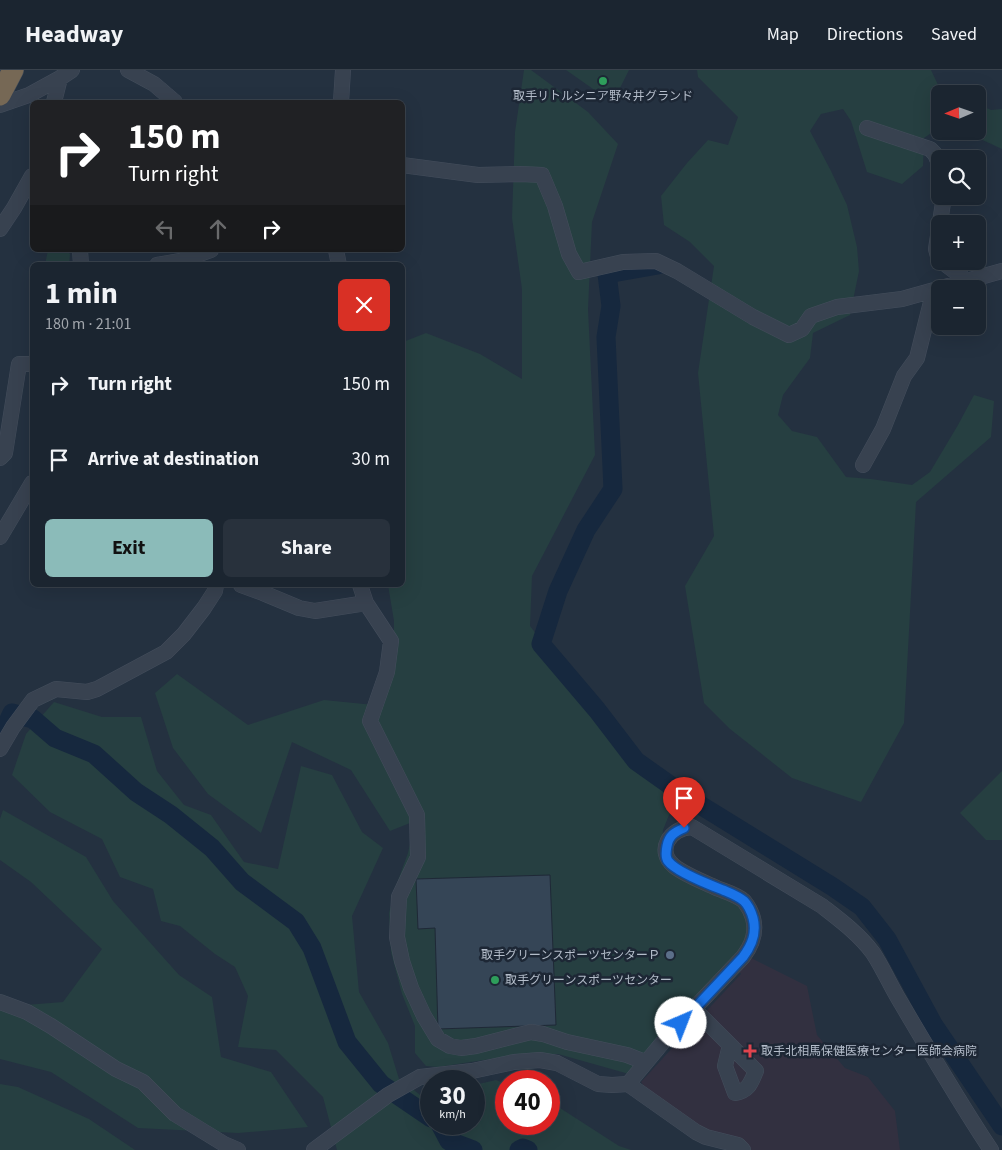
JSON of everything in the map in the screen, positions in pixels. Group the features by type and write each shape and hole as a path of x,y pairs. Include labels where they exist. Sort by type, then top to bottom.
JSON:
{"street":[{"path":"128,70 154,84 173,100"},
{"path":"340,100 343,70"},
{"path":"3,89 30,95 66,74"},
{"path":"55,100 66,74"},
{"path":"867,128 931,150"},
{"path":"405,165 478,175 542,175 555,206 569,254 579,272 623,262 656,261 677,271 753,317 789,335 802,329 811,316 837,307 902,299 931,291"},
{"path":"0,228 30,180"},
{"path":"174,262 205,252"},
{"path":"952,270 966,280 1002,271"},
{"path":"863,466 883,429 904,376 916,358 931,302"},
{"path":"0,458 4,453 19,364 30,364"},
{"path":"0,538 30,486"},
{"path":"0,749 13,727 33,700 56,689 87,692 97,689 166,652 184,634 204,608 215,587"},
{"path":"247,587 299,608 315,611 366,603"},
{"path":"361,587 366,603 391,641 387,672 370,721 417,815 418,857 399,898 398,937 405,970 424,1016 438,1039 450,1046 461,1048 476,1046 531,1032 627,1055 645,1062"},
{"path":"628,1084 645,1062 743,957 750,947 754,936 755,924 751,911 743,900 707,884 677,868 668,860 666,854 668,840 674,833 684,828 692,828 822,906 860,937 873,953 895,994 965,1111 991,1150"},
{"path":"0,1002 27,1012 116,1069 143,1082 175,1114 224,1144 238,1150"},
{"path":"694,1009 730,1045"},
{"path":"314,1150 388,1095 420,1077 472,1071 514,1062 540,1060 557,1063 598,1084 628,1084 696,1132 706,1137 738,1145 743,1150"}],"shaded area":[{"name":"取手北相馬保健医療センター医師会病院","path":"751,958 807,986 817,1035 845,1068 868,1077 895,1111 900,1150 733,1150 646,1089 641,1082 741,974 738,970"}],"green space":[{"path":"524,70 531,70 588,112 618,144 592,222 588,309 595,455 532,576 530,626 630,755 687,794 669,815 663,830 661,857 705,888 739,906 746,916 748,939 740,952 629,1074 558,1054 510,1056 438,1067 426,1066 415,1053 415,1026 402,994 391,952 389,913 408,853 415,821 390,831 351,770 292,742 261,833 208,794 173,748 155,693 177,674 248,725 324,700 374,705 394,659 394,621 388,587 405,587 405,341 426,333 480,354 522,379 522,289 512,218 515,132"},
{"name":"取手リトルシニア野々井グランド","path":"566,70 629,70 618,92 603,96"},
{"path":"697,70 931,70 938,85 931,85 931,133 924,138 923,166 902,184 867,172 851,121 843,109 821,114 810,131 847,205 857,247 859,271 850,315 813,333 810,358 783,395 778,415 792,431 817,437 846,477 912,485 930,472 974,395 994,401 991,437 916,502 904,723 861,802 792,778 730,729 704,703 685,586 714,536 698,373 714,266 690,242 664,225 661,196 708,140 728,145 738,117 698,77"},
{"path":"986,108 991,110 1002,109 1002,149 982,140 986,140"},
{"path":"48,252 68,252 70,254 69,262 46,262"},
{"path":"54,702 102,717 141,717 157,771 184,805 211,815 244,862 278,869 301,766 332,775 362,832 383,848 352,916 359,992 388,1043 399,1079 420,1095 420,1135 485,1135 485,1082 495,1080 495,1135 560,1135 560,1108 619,1146 631,1150 337,1150 323,1097 276,1050 238,1047 248,996 235,967 215,954 180,926 161,921 153,889 120,877 102,839 50,812 12,775 26,734"},
{"path":"1002,771 1002,840 986,840 960,813"},
{"path":"3,810 86,857 113,901 179,975 212,997 221,1057 271,1072 308,1127 238,1133 138,1128 51,1072 0,1059 0,1007 63,1002 102,949 31,882 0,860 0,819"},
{"path":"0,1084 18,1087 89,1119 135,1150 0,1150"}],"building":[{"name":"取手グリーンスポーツセンター","path":"550,875 556,1025 438,1029 435,928 418,929 416,879"}],"waterway":[{"path":"658,265 607,274 611,306 606,337 613,489 586,530 558,591 541,644 597,710 636,761 684,795 862,907 887,939 933,1024 1002,1126"},
{"path":"0,739 12,713 33,719 55,738 94,754 136,792 171,815 212,848 242,882 296,922 312,948 347,1042 381,1084 420,1111"},
{"path":"446,1135 449,1141 473,1150"},
{"path":"519,1150 523,1148 528,1150"}],"place":[{"name":"取手リトルシニア野々井グランド","path":"603,81"},
{"name":"取手グリーンスポーツセンターＰ","path":"670,955"},
{"name":"取手グリーンスポーツセンター","path":"495,980"},
{"name":"取手北相馬保健医療センター医師会病院","path":"750,1051"}],"route":[{"path":"681,1023 743,957 750,947 754,936 755,924 751,911 743,900 707,884 677,868 668,860 666,854 668,840 674,833 684,828"}]}
